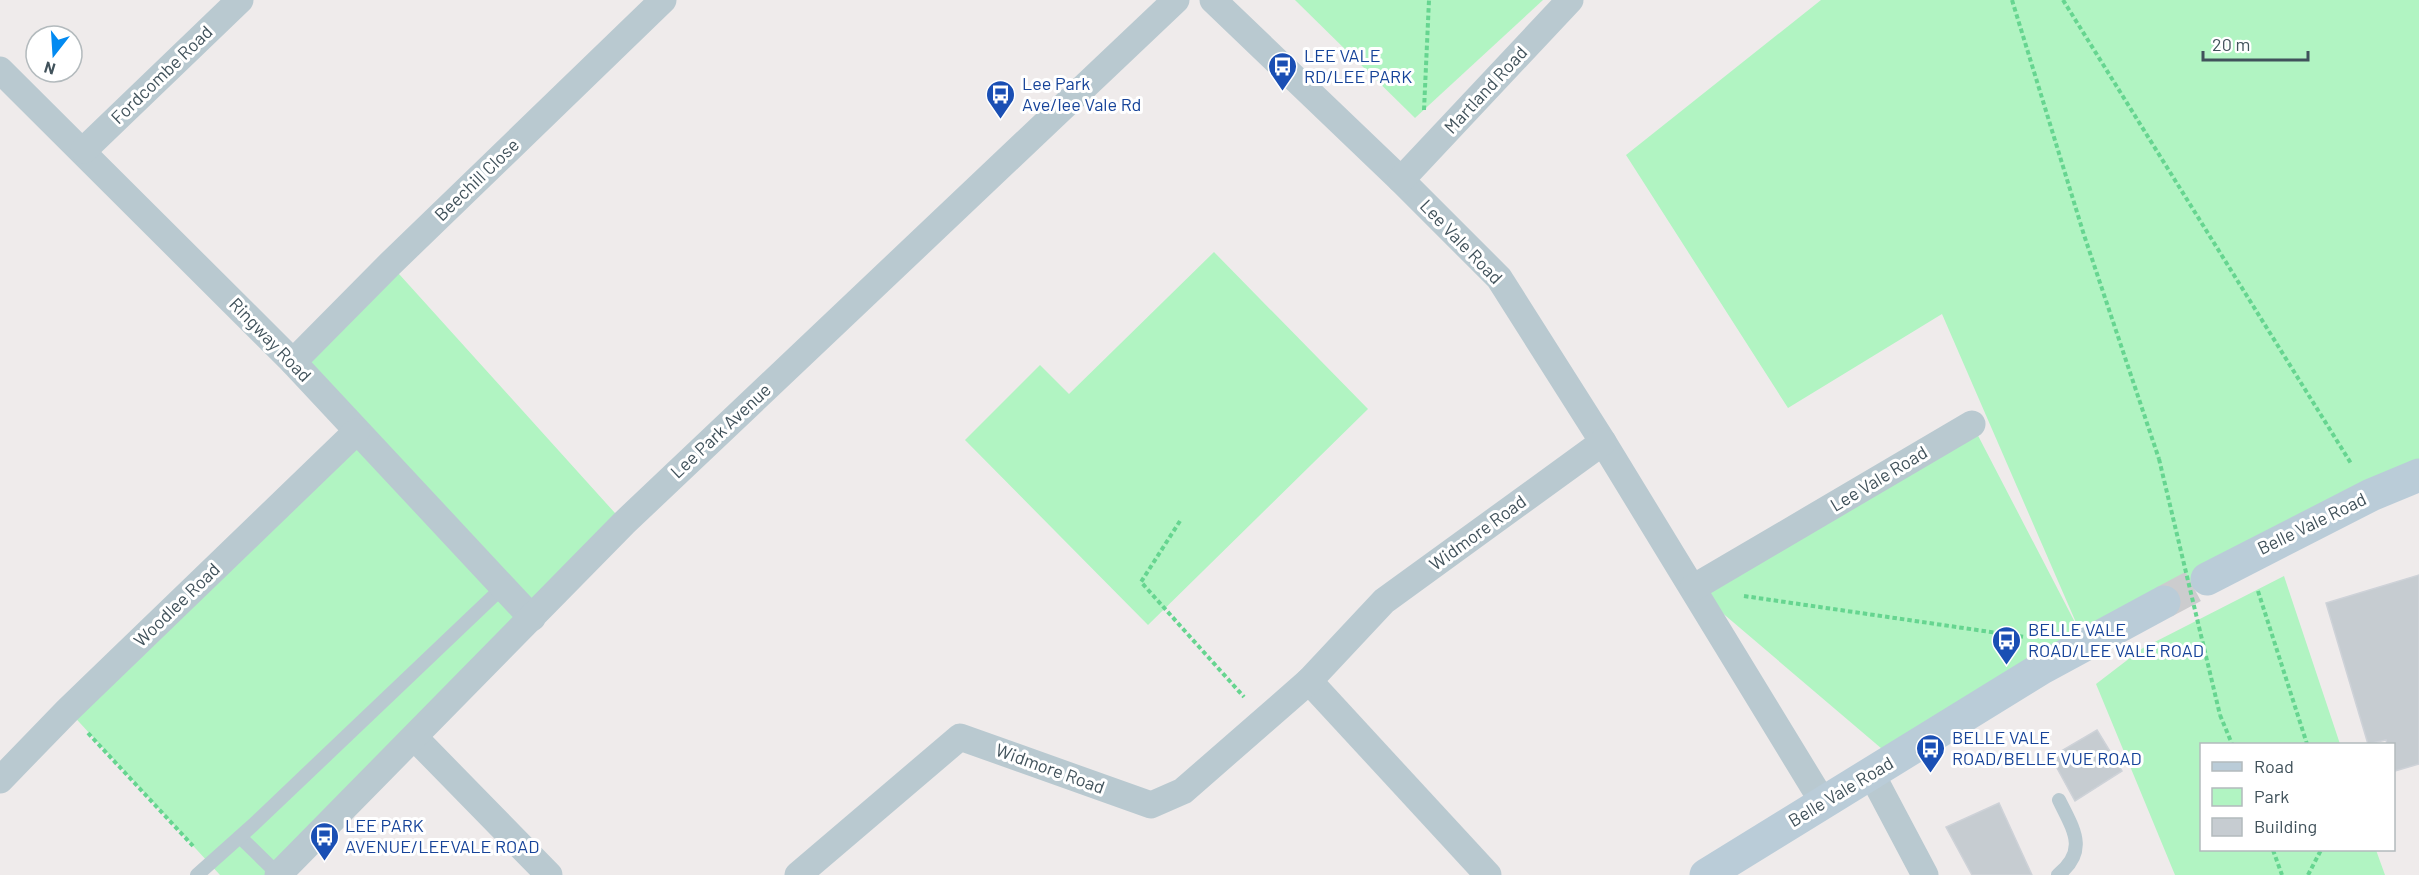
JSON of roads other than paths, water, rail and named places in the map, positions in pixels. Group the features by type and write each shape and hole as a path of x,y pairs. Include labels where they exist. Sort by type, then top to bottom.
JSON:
{"main road":[{"name":"Belle Vale Road","path":"2207,579 2371,495 2418,479"},
{"name":"Belle Vale Road","path":"1706,875 2042,669 2164,602"}],"street":[{"name":"Fordcombe Road","path":"84,150 240,0"},
{"name":"Beechill Close","path":"293,362 390,264 663,0"},
{"name":"Lee Park Avenue","path":"278,875 624,523 1176,0"},
{"name":"Lee Vale Road","path":"1213,0 1401,180 1499,278 1604,442 1824,804"},
{"name":"Martland Road","path":"1401,180 1570,0"},
{"name":"Ringway Road","path":"0,70 84,150 293,362 532,618"},
{"name":"Lee Vale Road","path":"1693,588 1972,424"},
{"name":"Woodlee Road","path":"0,780 68,710 356,432"},
{"name":"Widmore Road","path":"798,875 960,737 1151,805 1183,791 1309,681 1384,601 1604,442"},
{"path":"1309,681 1488,875"},
{"path":"415,738 549,875"},
{"path":"1871,773 1925,875"}],"lane":[{"path":"197,875 240,837 503,586"},
{"path":"2058,875 2075,854 2077,837 2060,800"},
{"path":"240,837 278,875"}],"tunnel":[{"path":"2164,602 2207,579"}],"place":[{"name":"LEE VALE RD/LEE PARK","path":"1283,92"},
{"name":"Lee Park Ave/lee Vale Rd","path":"1001,120"},
{"name":"BELLE VALE ROAD/LEE VALE ROAD","path":"2007,666"},
{"name":"BELLE VALE ROAD/BELLE VUE ROAD","path":"1931,774"},
{"name":"LEE PARK AVENUE/LEEVALE ROAD","path":"324,862"}]}
